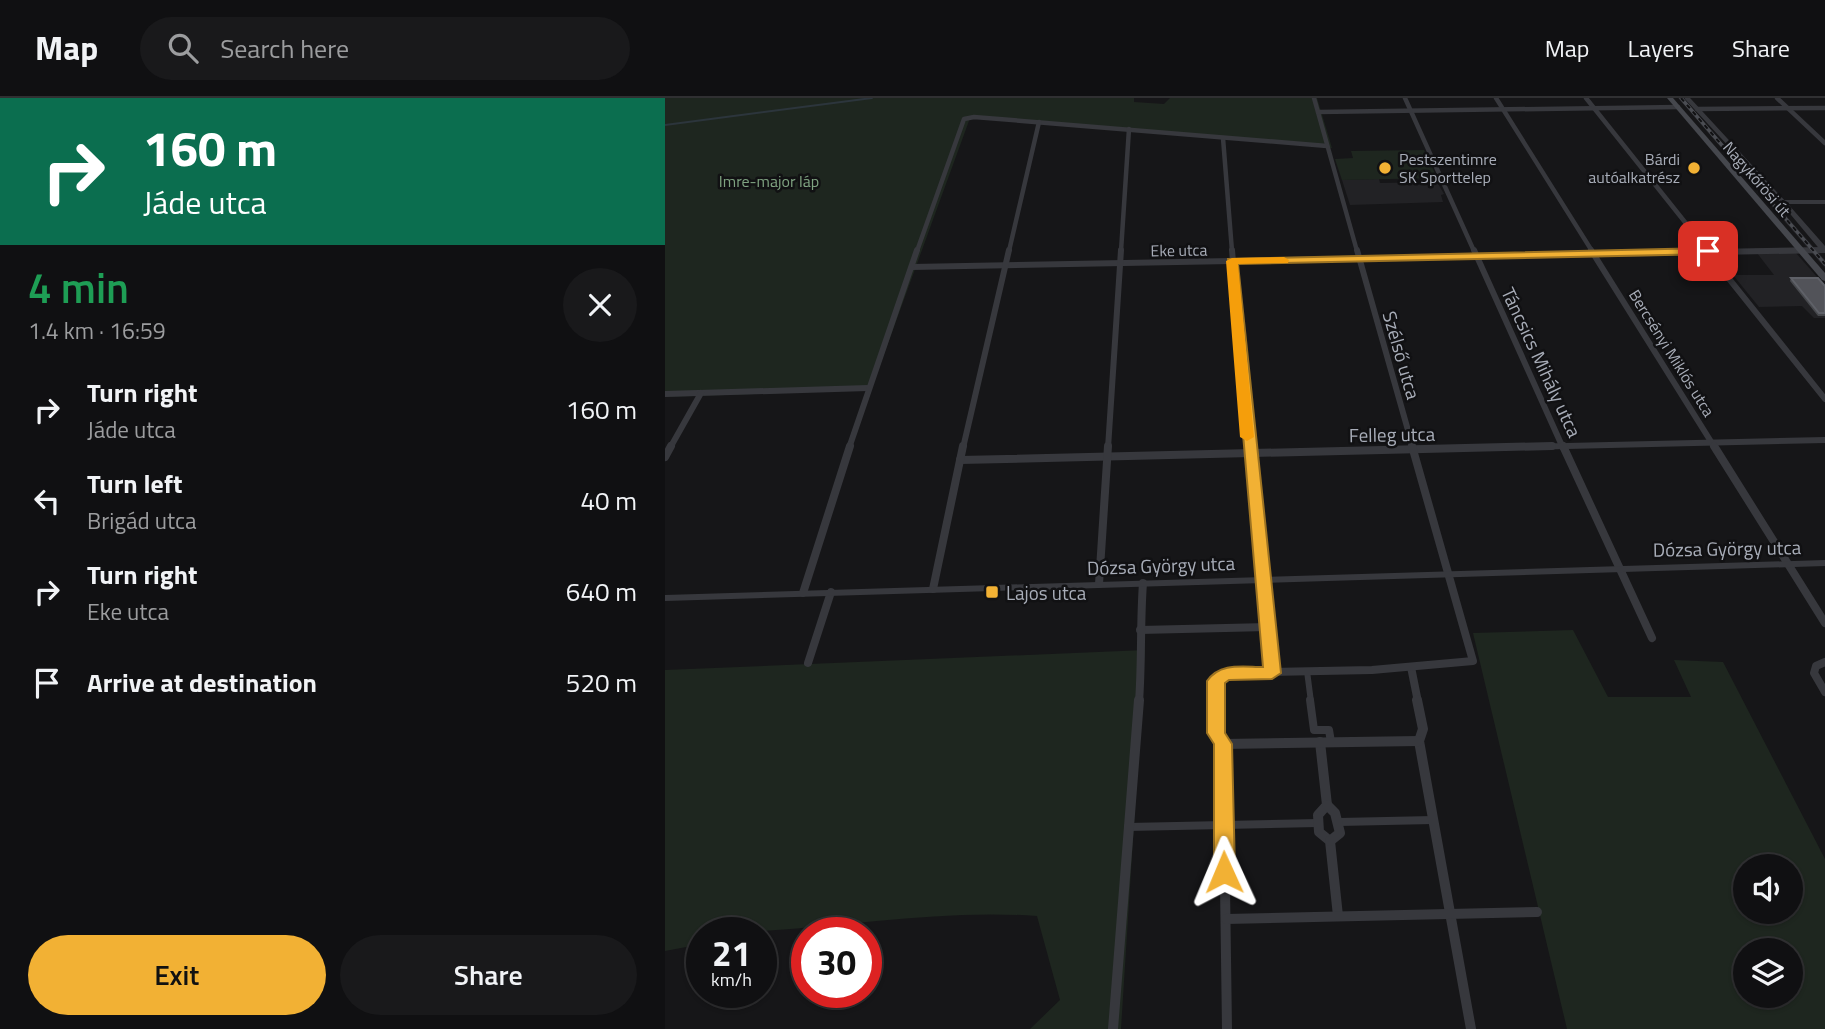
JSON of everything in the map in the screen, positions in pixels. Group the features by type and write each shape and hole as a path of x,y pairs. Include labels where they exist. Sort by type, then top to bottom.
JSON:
{"main road":[{"name":"Nagykőrösi út","path":"1670,98 1825,278"}],"street":[{"name":"Szélső utca","path":"1314,98 1473,661 1411,667"},
{"name":"Táncsics Mihály utca","path":"1405,98 1618,569 1652,638"},
{"name":"Bercsényi Miklós utca","path":"1496,98 1825,623"},
{"path":"1586,98 1825,399"},
{"path":"1687,98 1825,250"},
{"path":"1777,98 1825,143"},
{"path":"1318,112 1678,107"},
{"path":"1697,109 1825,108"},
{"path":"803,593 868,388 958,129 965,118 1327,146"},
{"path":"933,589 960,460 1039,122"},
{"path":"1099,584 1129,130"},
{"path":"1223,138 1249,453 1265,579 1272,673"},
{"path":"1783,202 1825,202"},
{"name":"Eke utca","path":"912,267 1825,250"},
{"path":"665,394 868,388"},
{"path":"665,457 701,393"},
{"name":"Felleg utca","path":"960,460 1825,440"},
{"name":"Dózsa György utca","path":"665,598 1825,564"},
{"path":"1113,1029 1127,827 1143,654 1140,630 1143,583"},
{"path":"808,663 831,592"},
{"path":"1140,630 1268,627"},
{"path":"1825,662 1816,667 1814,673 1825,692"},
{"path":"1227,1029 1223,744 1216,733 1216,681 1224,674 1411,667 1423,729 1419,741 1471,1029"},
{"path":"1307,671 1314,730 1329,730 1325,742 1327,806 1318,815 1318,822 1319,832 1330,841 1338,916"},
{"path":"1223,744 1419,741"},
{"path":"1327,806 1334,809 1340,833 1330,841"},
{"path":"1339,822 1433,821"},
{"path":"1127,827 1318,822"},
{"path":"1226,919 1537,912"}],"shaded area":[{"path":"1678,98 1683,98 1825,260 1825,268"},
{"path":"1379,179 1380,183 1437,182 1444,194 1441,195 1443,202 1350,205 1342,180"},
{"path":"1757,253 1796,253 1825,286 1825,318 1814,318 1802,306 1759,307 1733,275 1774,275"}],"green space":[{"name":"Imre-major láp","path":"665,98 1134,98 1134,102 1164,104 1170,98 1317,98 1332,148 970,118 871,390 665,397"},
{"name":"Pestszentimre SK Sporttelep","path":"1424,150 1437,178 1342,180 1335,159 1353,158 1351,151"},
{"path":"1573,630 1608,697 1691,697 1674,660 1723,662 1825,859 1825,1029 1567,1029 1473,633"},
{"path":"1145,650 1121,1029 1030,1029 1060,1000 1037,916 954,915 882,921 882,917 791,917 791,929 777,930 777,917 686,917 686,947 665,951 665,670"}],"building":[{"path":"1791,278 1818,278 1825,286 1825,313 1819,313"}],"waterway":[{"path":"665,125 872,98"}],"railway":[{"path":"1681,98 1825,264"}],"slow traffic":[{"path":"1247,437 1232,261 1284,260"}],"place":[{"name":"Pestszentimre SK Sporttelep","path":"1385,168"},
{"name":"Bárdi autóalkatrész","path":"1694,168"},
{"name":"Lajos utca","path":"992,592"}],"route":[{"path":"1224,872 1223,744 1216,733 1216,681 1224,674 1272,673 1265,579 1249,453 1232,261 1708,251"}]}
